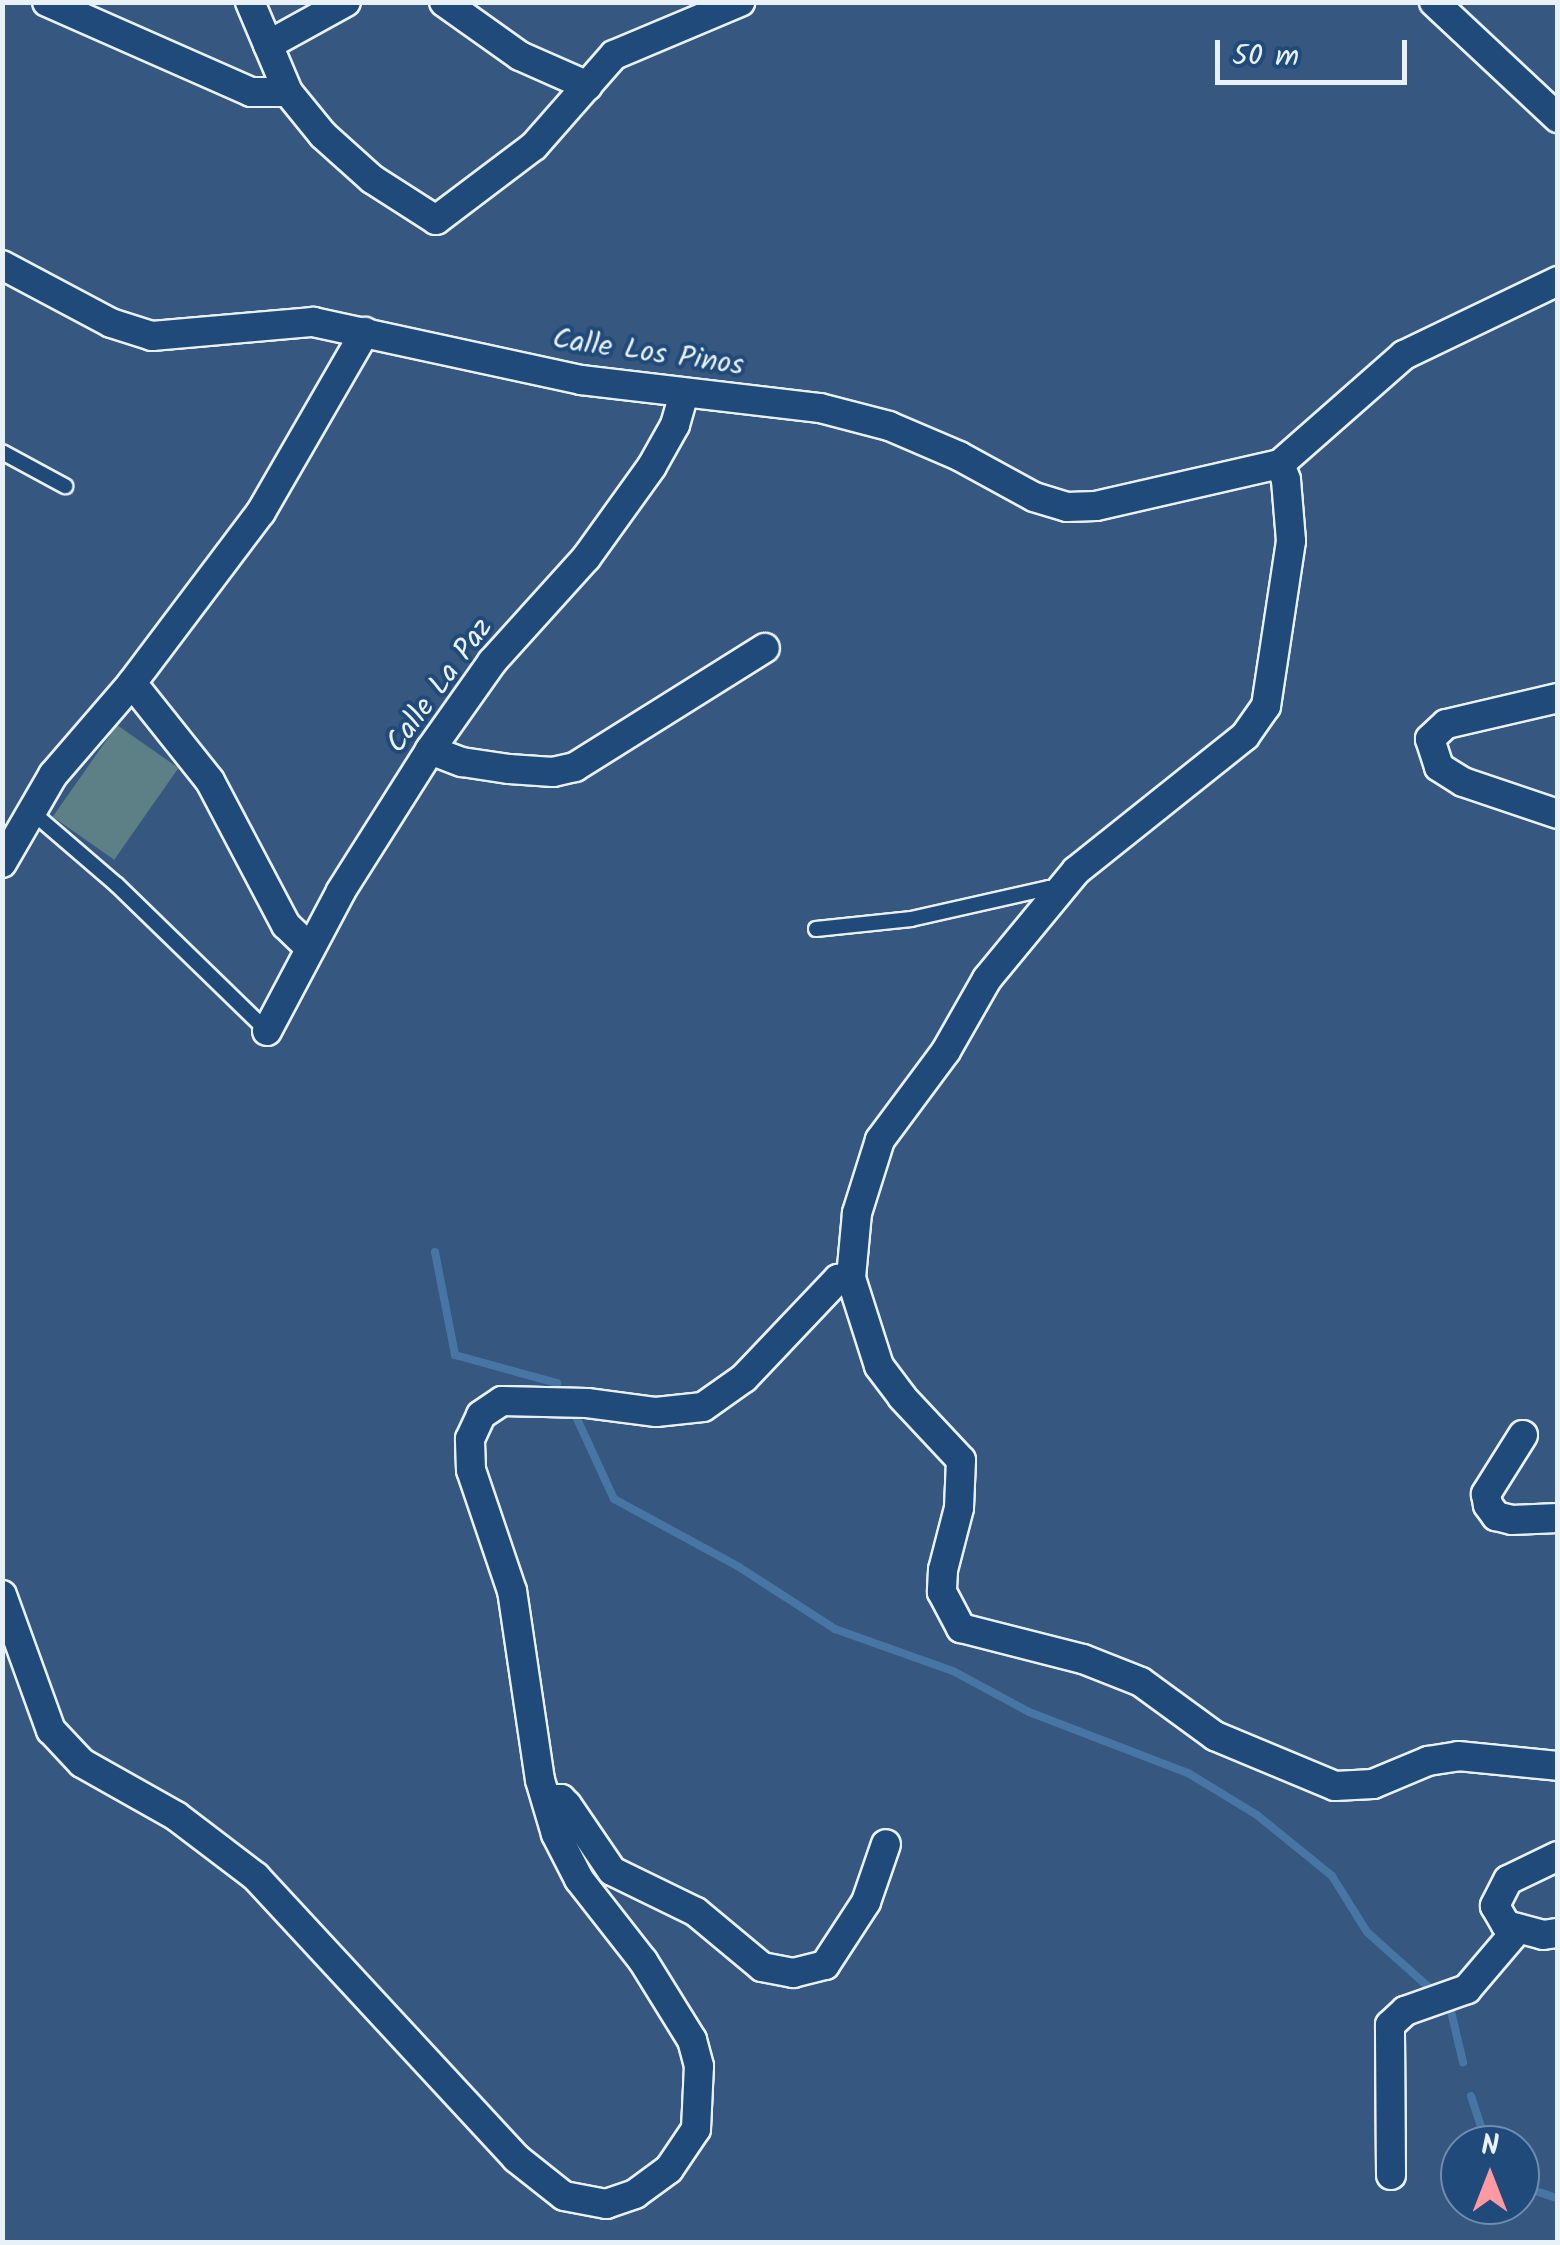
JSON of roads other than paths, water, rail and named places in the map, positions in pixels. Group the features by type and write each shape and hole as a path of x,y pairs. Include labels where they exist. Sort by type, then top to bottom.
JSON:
{"street":[{"path":"47,2 251,92 288,92"},
{"path":"250,2 288,92 323,135 372,179 436,220 534,146 614,55 740,2"},
{"path":"268,45 346,2"},
{"path":"444,2 507,49 588,86"},
{"path":"1434,2 1558,118"},
{"name":"Calle Los Pinos","path":"2,265 111,323 152,336 313,322 581,380 820,408 889,426 959,456 1034,497 1068,507 1096,506 1280,464"},
{"path":"1558,281 1404,355 1280,464 1286,480 1291,541 1266,706 1245,736 1076,871 986,979 946,1050 880,1140 857,1213 851,1278 879,1366 902,1397 962,1460 959,1508 943,1570 942,1592 962,1628 1083,1658 1141,1682 1215,1736 1334,1786 1373,1784 1428,1761 1458,1756 1558,1766"},
{"path":"2,863 52,776 132,683 262,512 365,332"},
{"name":"Calle La Paz","path":"267,1031 310,948 430,750 492,662 586,558 652,466 675,425 684,394"},
{"path":"430,750 462,762 509,770 553,772 575,767 764,648"},
{"path":"132,683 210,780 286,925 310,948"},
{"path":"1558,698 1446,724 1430,738 1438,767 1463,782 1558,814"},
{"path":"2,1595 51,1730 82,1764 176,1816 256,1877 516,2158 564,2196 606,2204 634,2194 669,2170 696,2129 698,2066 692,2040 643,1961 579,1879 556,1834 540,1780 512,1591 471,1470 470,1438 481,1415 502,1400 656,1412 703,1406 744,1378 838,1279 851,1278"},
{"path":"1523,1435 1486,1494 1488,1505 1496,1516 1512,1520 1558,1518"},
{"path":"547,1799 561,1799 567,1805 612,1871 696,1912 762,1967 794,1973 825,1965 866,1902 886,1844"},
{"path":"1558,1856 1508,1880 1497,1897 1498,1916 1518,1929 1558,1933"},
{"path":"1392,2175 1390,2025 1405,2011 1467,1989 1518,1929"}],"lane":[{"path":"2,452 66,486"},
{"path":"32,812 117,885 267,1031"},
{"path":"816,930 911,919 1049,888 1059,892"}],"waterway":[{"path":"435,1252 455,1355 557,1383"},
{"path":"573,1410 614,1499 739,1567 835,1629 953,1671 1029,1712 1188,1773 1257,1815 1332,1876 1367,1932 1434,1992"},
{"path":"1444,2002 1450,2007 1463,2062"},
{"path":"1471,2096 1480,2125"},
{"path":"1540,2192 1558,2198"}]}
